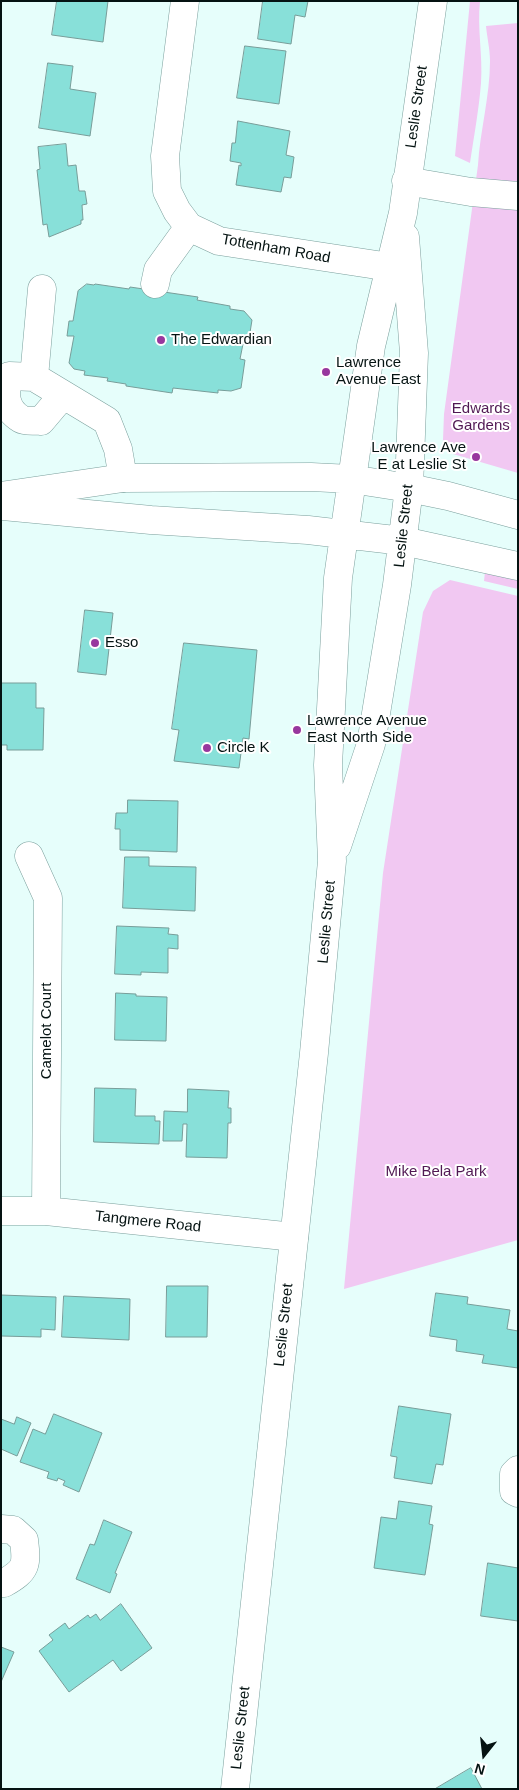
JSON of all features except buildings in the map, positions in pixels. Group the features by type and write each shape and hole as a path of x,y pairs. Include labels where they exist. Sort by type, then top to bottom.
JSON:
{"main road":[{"path":"155,284 158,270 189,227 167,191 165,156 185,1"},
{"name":"Leslie Street","path":"235,1789 319,1001 332,861 328,765 338,578 371,346 403,213 406,181 433,1"},
{"path":"406,181 471,192 518,196"},
{"name":"Leslie Street","path":"332,861 371,744 403,541 409,488 414,353 403,213"},
{"name":"Tottenham Road","path":"189,227 219,241 390,267"},
{"path":"34,377 42,289"},
{"path":"63,395 41,421 22,420 9,408 5,390 9,376 34,377 107,421 118,449 123,478"},
{"path":"1,496 123,478 311,477 409,488 448,496 518,515"},
{"path":"1,506 151,520 343,533 403,541 518,566"},
{"name":"Camelot Court","path":"29,856 48,898 46,1211"},
{"name":"Tangmere Road","path":"1,1210 46,1211 294,1237"},
{"path":"518,1470 514,1474 514,1491 518,1494"},
{"path":"1,1529 12,1530 24,1540 26,1560 18,1575 4,1583 1,1582"}],"green space":[{"path":"470,1 480,1 481,83 470,163 455,156"},
{"name":"Edwards Gardens","path":"518,23 518,473 453,454 443,440 444,414 490,74 486,26"},
{"path":"485,572 518,579 518,589 484,581"},
{"name":"Mike Bela Park","path":"450,580 518,596 518,1240 344,1289 383,873 423,612 433,591"}],"place":[{"name":"The Edwardian","path":"161,340"},
{"name":"Lawrence Avenue East","path":"326,372"},
{"name":"Lawrence Ave E at Leslie St","path":"476,457"},
{"name":"Esso","path":"95,643"},
{"name":"Lawrence Avenue East North Side","path":"297,730"},
{"name":"Circle K","path":"207,748"}]}
